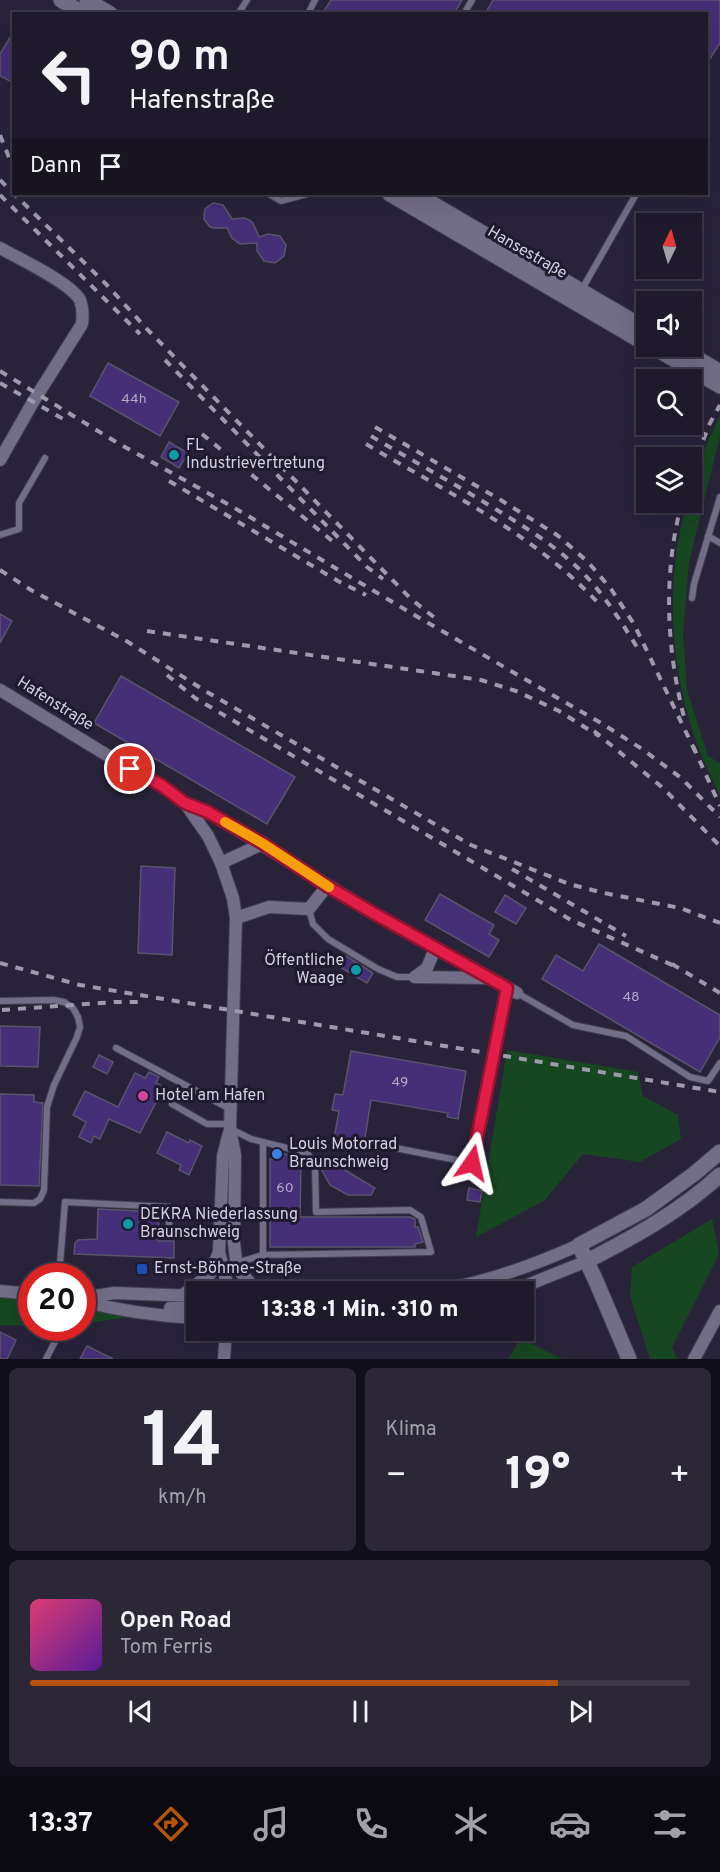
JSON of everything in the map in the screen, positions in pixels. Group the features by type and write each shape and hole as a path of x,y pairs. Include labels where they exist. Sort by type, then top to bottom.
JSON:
{"main road":[{"path":"61,0 81,12"},
{"path":"87,0 107,12"},
{"name":"Hansestraße","path":"392,195 578,296 636,324"},
{"name":"Hansestraße","path":"418,195 578,296 636,337"},
{"path":"676,357 718,376"},
{"path":"691,357 718,376"},
{"path":"629,1359 579,1245 646,1209 720,1152"},
{"path":"587,1261 655,1224 720,1175"}],"street":[{"path":"0,248 70,289 79,299 83,312 82,324 0,460"},
{"name":"Hafenstraße","path":"0,690 115,760 161,785 185,803 208,812 262,843 327,886 512,991"},
{"name":"Hafenstraße","path":"185,803 208,836 221,863 233,897 236,918 231,1109 230,1127 223,1156 219,1252 226,1281"},
{"path":"221,863 262,843"},
{"path":"236,918 269,907 309,909 327,886"},
{"path":"415,977 427,968 435,949"},
{"name":"Hafenstraße","path":"415,977 487,978"},
{"name":"Hafenstraße","path":"230,1127 234,1155 236,1263 247,1281"},
{"path":"475,1281 506,1273 579,1245"},
{"name":"Hafenstraße","path":"183,1295 210,1274 219,1252"},
{"path":"534,1282 587,1261"},
{"path":"0,1291 18,1293"},
{"path":"96,1296 114,1293 186,1295"},
{"path":"96,1301 120,1305 186,1308"},
{"path":"96,1304 111,1309 186,1317"},
{"path":"694,1359 720,1311"},
{"path":"224,1359 225,1341"}],"lane":[{"path":"271,195 281,201 303,195"},
{"path":"578,296 635,196 633,195"},
{"path":"0,536 19,529 19,503 45,458"},
{"path":"692,598 694,584 720,497"},
{"path":"708,536 720,543"},
{"path":"309,909 313,924 328,939 397,977 415,977"},
{"path":"385,1146 472,1163 512,991 573,1025 626,1036 690,1077 708,1081 720,1063"},
{"path":"0,1001 53,1000 64,1002 73,1008 80,1027 54,1085 47,1107 44,1190 40,1199 34,1203 0,1202"},
{"path":"116,1048 231,1109"},
{"path":"172,1104 207,1124 230,1127 263,1142 307,1153 315,1164 316,1212 410,1210 421,1217 431,1252 263,1255 236,1263"},
{"path":"263,1142 263,1255"},
{"path":"60,1263 65,1202 169,1207 169,1230 220,1230"},
{"path":"46,1359 55,1341"}],"green space":[{"path":"720,415 720,436 702,509 702,457"},
{"path":"684,513 701,513 689,562 683,633 687,690 708,756 720,763 720,796 692,729 679,673 675,645 673,587"},
{"path":"507,1050 638,1072 643,1096 678,1115 681,1139 640,1162 583,1154 544,1201 476,1237"},
{"path":"712,1219 719,1254 672,1347 677,1359 650,1359 630,1296 632,1267"},
{"path":"0,1291 18,1293 18,1326 0,1325"},
{"path":"96,1303 147,1314 96,1322"},
{"path":"518,1341 526,1341 562,1359 509,1359"}],"building":[{"path":"331,0 462,0 455,12 323,12"},
{"path":"493,0 720,0 720,43 708,62 708,12 486,12"},
{"path":"12,34 12,78 10,81 0,76 0,54"},
{"path":"213,203 223,205 232,219 249,220 253,223 259,237 268,234 280,236 286,245 284,256 275,263 264,261 257,251 257,243 240,244 232,238 227,228 210,227 204,219 204,214 205,209"},
{"path":"108,363 179,402 160,436 90,396"},
{"name":"FL Industrievertretung","path":"169,442 188,453 179,468 161,457"},
{"path":"0,614 12,621 0,643"},
{"path":"121,676 295,777 267,824 94,723"},
{"path":"141,866 175,868 172,955 138,953"},
{"path":"440,894 494,925 489,934 499,940 489,957 425,920"},
{"path":"505,895 526,908 516,924 495,912"},
{"path":"599,944 720,1015 720,1037 700,1072 542,979 556,955 583,971"},
{"name":"Öffentliche Waage","path":"346,956 373,973 367,983 340,967"},
{"path":"0,1026 40,1027 38,1067 0,1066"},
{"path":"351,1051 466,1071 458,1119 447,1117 448,1113 371,1100 364,1144 334,1139 339,1111 332,1110 335,1094 343,1095"},
{"path":"99,1055 113,1062 107,1074 93,1067"},
{"path":"149,1072 159,1077 156,1083 164,1087 140,1133 109,1119 100,1139 94,1136 91,1143 79,1137 86,1122 73,1115 85,1091 118,1107 135,1073 145,1078"},
{"path":"0,1094 34,1095 34,1102 43,1103 39,1186 0,1185"},
{"path":"167,1132 189,1143 190,1140 202,1146 189,1175 179,1170 181,1165 157,1153"},
{"path":"276,1152 289,1155 289,1159 301,1159 300,1217 410,1217 415,1219 415,1227 418,1227 423,1242 415,1244 415,1247 270,1247 270,1159 274,1159"},
{"path":"323,1157 375,1188 371,1195 348,1195 330,1185 320,1167"},
{"path":"469,1188 482,1191 480,1202 467,1200"},
{"name":"DEKRA Niederlassung Braunschweig","path":"98,1209 159,1212 158,1241 174,1241 174,1258 74,1254 75,1243 78,1240 97,1239"},
{"path":"0,1332 16,1340 7,1359 0,1359"},
{"path":"87,1346 113,1359 80,1359"}],"railway":[{"path":"0,135 12,165"},
{"path":"0,180 12,192"},
{"path":"0,195 140,334"},
{"path":"15,195 106,284 146,328 411,599 440,622"},
{"path":"165,360 367,567 383,579"},
{"path":"0,371 116,442 233,507 601,723 642,749 681,778 720,817"},
{"path":"0,383 65,420"},
{"path":"701,447 720,405"},
{"path":"375,427 557,535 588,562 611,589 634,624 696,753"},
{"path":"202,434 336,544"},
{"path":"371,436 508,516 559,552 596,587 640,652"},
{"path":"366,444 518,535 546,556 599,604"},
{"path":"169,481 338,581 366,595"},
{"path":"679,513 672,555 669,610 673,664 684,717"},
{"path":"0,570 31,590 128,642 207,692 471,845 569,884 680,908 720,923"},
{"path":"147,631 481,680 516,691 559,711 599,736"},
{"path":"167,675 195,698 571,920 679,968"},
{"path":"594,731 663,788 720,846"},
{"path":"693,746 720,806"},
{"path":"512,869 626,936"},
{"path":"0,963 80,985 720,1092"},
{"path":"672,964 720,993"},
{"path":"2,1010 141,1002"}],"slow traffic":[{"path":"225,822 262,843 329,887"}],"place":[{"name":"FL Industrievertretung","path":"174,455"},
{"name":"Öffentliche Waage","path":"356,970"},
{"name":"Hotel am Hafen","path":"143,1096"},
{"name":"Louis Motorrad Braunschweig","path":"277,1154"},
{"name":"DEKRA Niederlassung Braunschweig","path":"128,1224"},
{"name":"Ernst-Böhme-Straße","path":"142,1269"}],"route":[{"path":"130,769 161,785 185,803 208,812 262,843 327,886 375,914 507,988 472,1163"}]}
